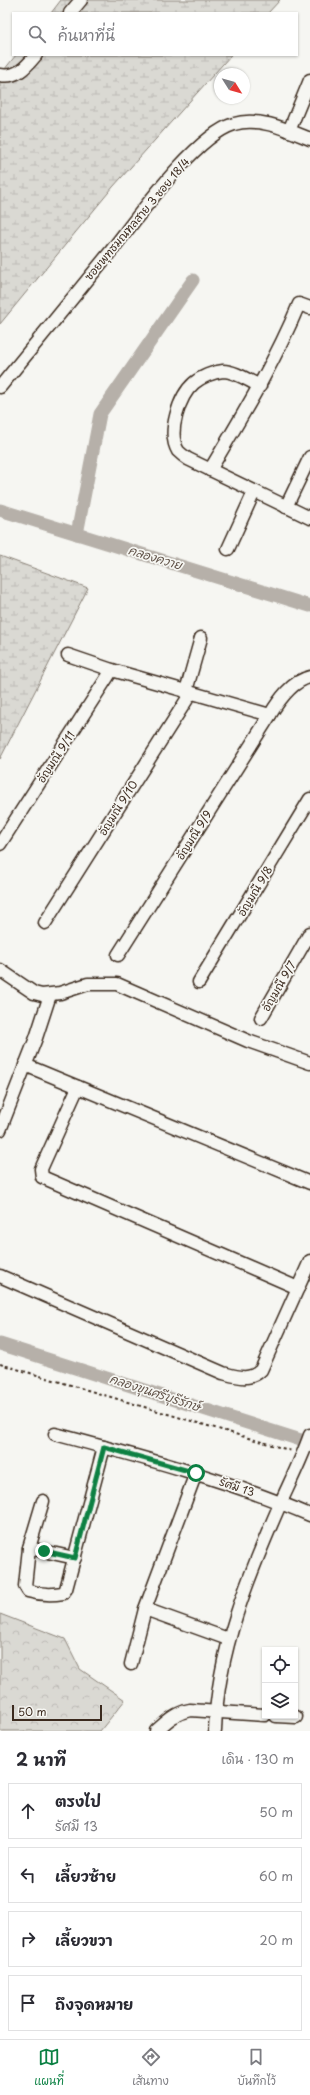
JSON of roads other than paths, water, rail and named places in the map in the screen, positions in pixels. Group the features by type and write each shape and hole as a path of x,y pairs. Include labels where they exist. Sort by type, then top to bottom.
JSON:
{"street":[{"path":"71,12 81,0"},
{"path":"0,75 9,76 17,74 25,68 35,56"},
{"path":"288,130 310,80"},
{"name":"ซอยพุทธมณฑลสาย 3 ซอย 18/4","path":"0,387 141,214 200,145 217,132 235,124 247,122 268,124 310,139"},
{"path":"210,470 260,386 284,341 300,304 310,308"},
{"path":"260,386 223,371 210,374 194,383 182,400 174,425 174,440 178,451 188,459 310,518"},
{"path":"286,507 310,457"},
{"path":"228,549 254,492"},
{"name":"อัญมณี 9/10","path":"45,923 188,692 201,638"},
{"path":"68,655 112,670 270,715"},
{"name":"อัญมณี 9/11","path":"0,844 112,670"},
{"name":"อัญมณี 9/9","path":"118,955 270,715 288,691 303,678 310,677"},
{"name":"อัญมณี 9/8","path":"199,982 310,799"},
{"name":"อัญมณี 9/7","path":"261,1018 310,933"},
{"path":"0,970 34,993 50,996 88,984 117,984 248,1041 310,1063"},
{"path":"0,1130 26,1066 50,996"},
{"path":"26,1066 310,1183"},
{"path":"78,1087 41,1169 42,1177 298,1288"},
{"path":"0,1276 223,1373 242,1378 255,1376 262,1370 310,1262"},
{"name":"รัศมี 13","path":"54,1434 196,1473 281,1502 310,1515"},
{"path":"215,1731 215,1713 228,1639 299,1456 310,1435"},
{"path":"43,1501 29,1548 25,1586 28,1591 33,1593 63,1593 66,1589 75,1558 104,1447"},
{"path":"131,1664 145,1609 196,1473"},
{"path":"29,1548 75,1558"},
{"path":"145,1609 228,1639"},
{"path":"156,1731 168,1719 180,1712 190,1710 215,1713 262,1715"}],"waterway":[{"path":"77,534 100,414 193,280"},
{"name":"คลองควาย","path":"0,510 310,606"},
{"name":"คลองขุนศรีบุรีรักษ์","path":"0,1344 310,1443"}]}
